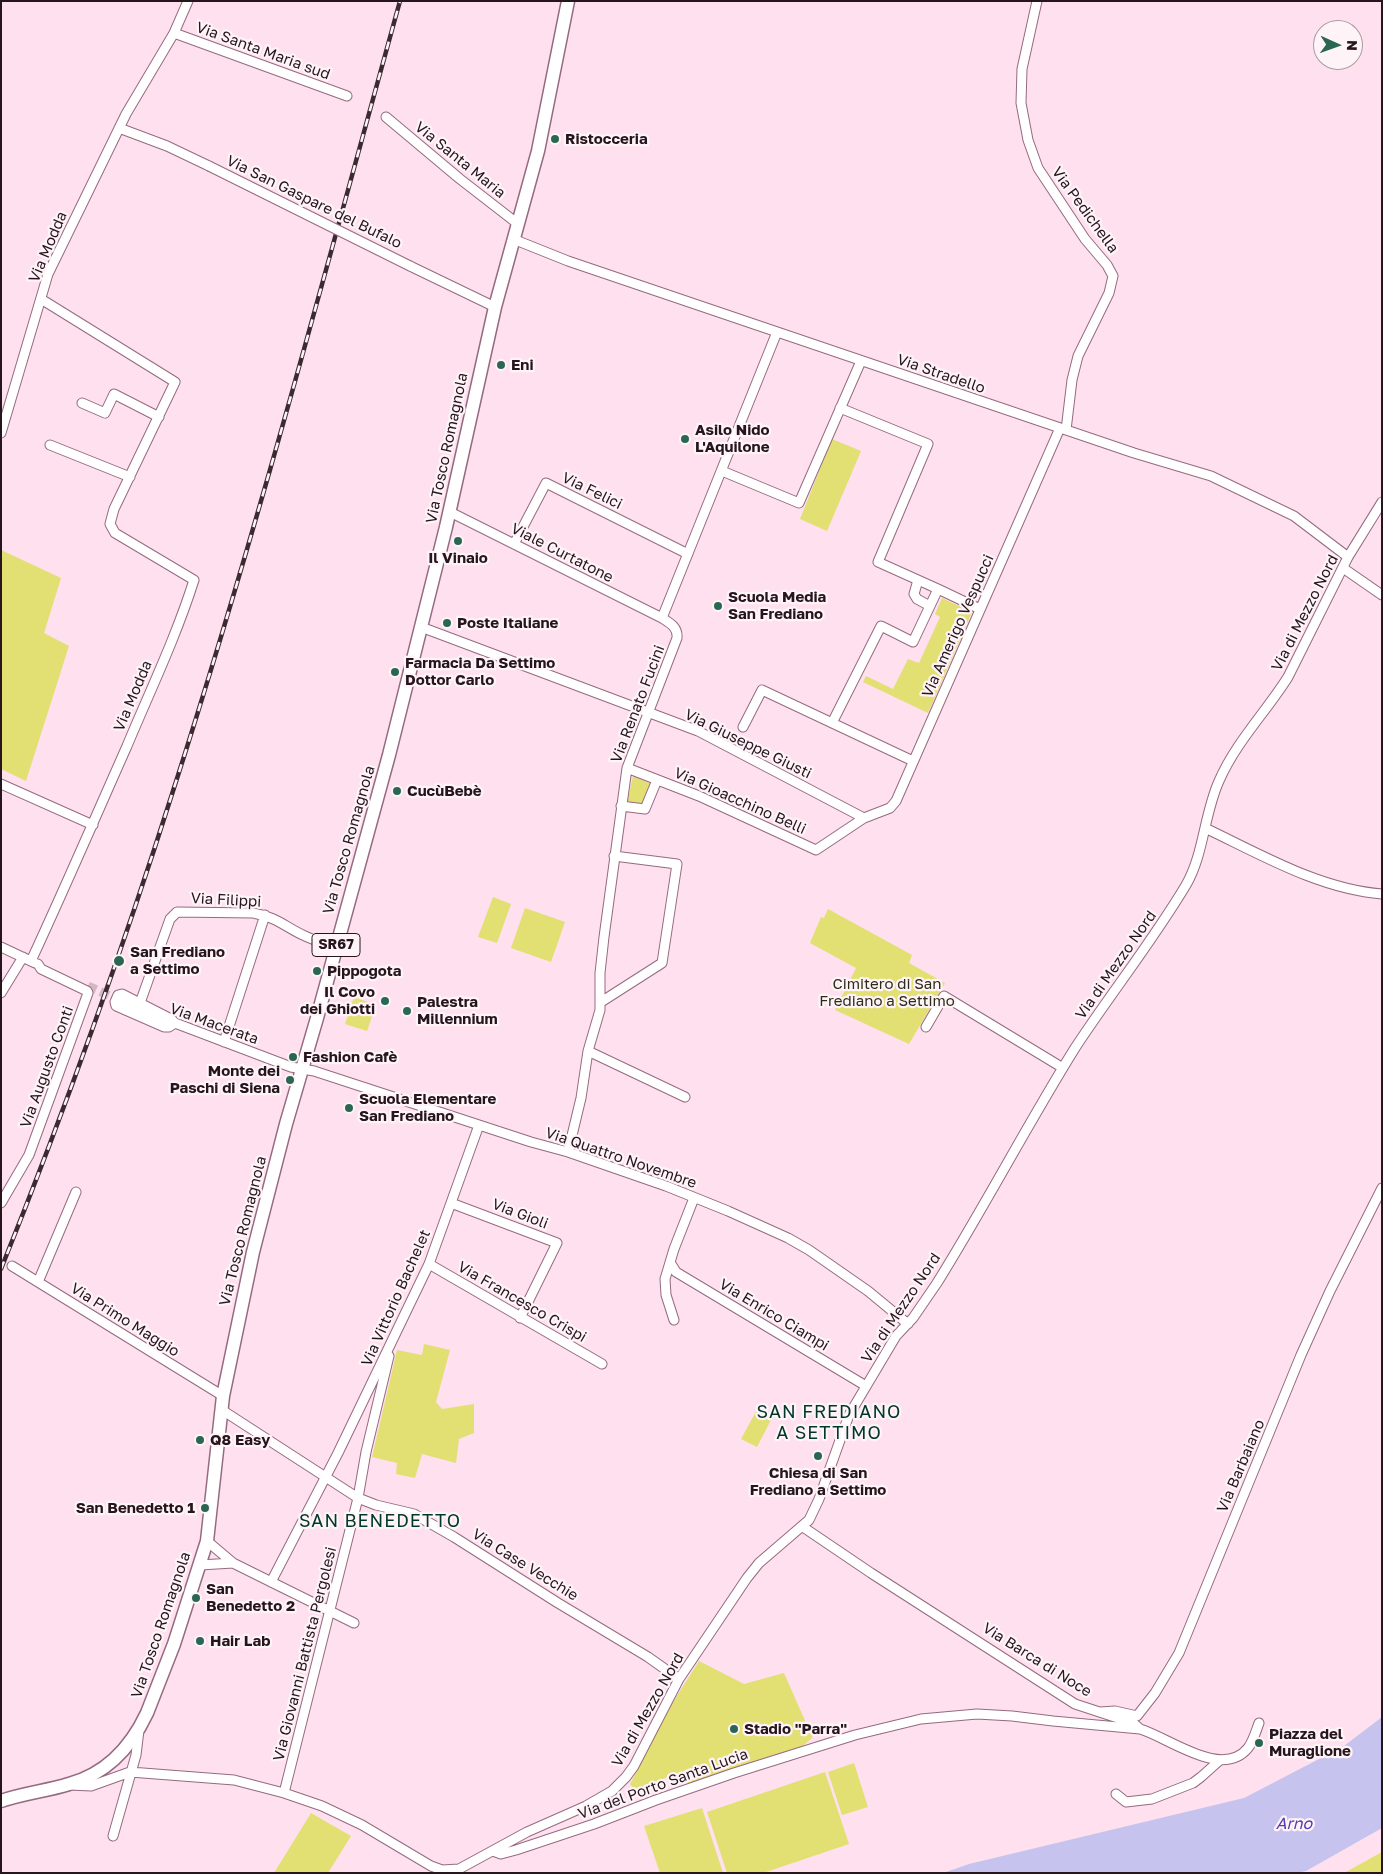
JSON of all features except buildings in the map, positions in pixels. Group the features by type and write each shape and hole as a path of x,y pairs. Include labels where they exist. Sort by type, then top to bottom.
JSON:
{"main road":[{"name":"Via Tosco Romagnola","path":"1,1801 69,1784 93,1775 109,1765 124,1751 139,1729 174,1644 200,1565 207,1541 224,1396 253,1252 389,755 421,628 450,512 494,306 538,152 568,1"}],"street":[{"name":"Via Santa Maria sud","path":"188,1 174,33 347,96"},
{"name":"Via Pedichella","path":"1037,1 1022,69 1022,103 1028,140 1035,162 1043,176 1085,239 1107,265 1113,276 1109,292 1078,356 1063,429"},
{"name":"Via Modda","path":"1,993 31,961 93,825 153,686 185,608 194,580 115,532 110,522 114,509 176,382 42,299 45,283 53,264 119,128 174,33"},
{"name":"Via Santa Maria","path":"386,117 460,179 518,224"},
{"name":"Via San Gaspare del Bufalo","path":"119,128 167,146 494,306"},
{"name":"Via Stradello","path":"513,239 568,262 1134,453 1219,479 1294,516 1348,557"},
{"path":"1,433 42,299"},
{"path":"662,618 777,332"},
{"path":"722,470 799,503 861,360"},
{"path":"82,403 105,413 114,394 158,417"},
{"path":"840,408 928,444 878,562 980,609"},
{"name":"Via Amerigo Vespucci","path":"864,818 890,808 894,804 980,609 1063,429"},
{"path":"50,445 130,477"},
{"name":"Via Felici","path":"514,544 546,483 688,554"},
{"name":"Via di Mezzo Nord","path":"69,1784 91,1786 130,1772 234,1780 284,1793 322,1806 347,1818 436,1869 446,1870 463,1867 527,1832 586,1806 606,1795 620,1783 634,1766 679,1679 753,1570 802,1527 813,1514 849,1415 896,1336 908,1324 956,1252 1063,1068 1154,936 1186,885 1192,871 1212,797 1226,766 1242,740 1278,693 1348,557 1382,502"},
{"name":"Viale Curtatone","path":"450,512 662,618"},
{"path":"1343,568 1382,594"},
{"path":"918,580 914,594 917,599 930,606"},
{"path":"832,723 881,626 913,642 938,589"},
{"name":"Via Renato Fucini","path":"568,1152 581,1098 588,1051 601,1002 600,973 627,768 677,638 677,632 674,627 662,618"},
{"name":"Via Giuseppe Giusti","path":"421,628 698,731 864,818"},
{"path":"743,727 762,690 913,761"},
{"name":"Via Gioacchino Belli","path":"627,768 699,796 816,850 864,818"},
{"path":"621,806 645,809 657,780"},
{"path":"1,784 93,825"},
{"path":"1204,828 1284,867 1360,891 1382,894"},
{"path":"601,1002 662,963 677,864 614,856"},
{"name":"Via Filippi","path":"140,1003 170,920 178,912 253,913 265,915 282,922 305,936 336,947"},
{"path":"224,1042 265,915"},
{"path":"1,947 31,961"},
{"name":"Via Augusto Conti","path":"1,1203 29,1155 88,989 31,961"},
{"path":"122,994 140,1003 175,1023 169,1027 164,1027 116,1006 115,1002 118,995 122,994"},
{"path":"926,1027 944,996 1063,1068"},
{"name":"Via Macerata","path":"119,1000 162,1020 175,1023 302,1070"},
{"path":"588,1051 685,1097"},
{"name":"Via Quattro Novembre","path":"302,1070 314,1070 479,1125 568,1152 666,1186 763,1226 809,1250 868,1291 908,1324"},
{"name":"Via Vittorio Bachelet","path":"271,1582 326,1476 428,1264 452,1203 479,1125"},
{"name":"Via Barbaiano","path":"1100,1712 1115,1711 1137,1716 1155,1693 1178,1653 1330,1291 1382,1188"},
{"path":"38,1282 76,1192"},
{"path":"674,1320 665,1284 666,1276 674,1249 694,1198"},
{"name":"Via Gioli","path":"452,1203 556,1242 520,1318"},
{"name":"Via Francesco Crispi","path":"428,1264 602,1364"},
{"name":"Via Enrico Ciampi","path":"671,1264 676,1272 866,1386"},
{"name":"Via Primo Maggio","path":"12,1266 224,1396"},
{"name":"Via Giovanni Battista Pergolesi","path":"284,1793 358,1498 366,1452 388,1362 390,1345"},
{"name":"Via Case Vecchie","path":"222,1410 358,1498 376,1505 414,1514 430,1523 648,1657 679,1679"},
{"name":"Via Barca di Noce","path":"802,1527 1076,1704 1133,1723 1140,1729 1203,1757 1220,1760"},
{"path":"207,1541 233,1563 354,1623"},
{"path":"200,1565 233,1563"},
{"name":"Via del Porto Santa Lucia","path":"493,1851 501,1854 516,1850 594,1824 742,1770 855,1735 920,1719 951,1715 986,1714 1140,1729"},
{"path":"1116,1794 1126,1802 1144,1801 1197,1781 1220,1760 1235,1757 1248,1749 1259,1723"},
{"path":"114,1836 138,1745 139,1729"}],"green space":[{"path":"832,439 861,451 827,531 800,519"},
{"path":"1,550 61,578 44,633 69,646 26,781 1,769"},
{"path":"942,598 972,612 928,713 863,682 866,676 893,689 908,659 919,663 940,617 935,614"},
{"path":"633,776 652,784 643,807 627,804"},
{"path":"493,897 511,904 497,943 478,937"},
{"path":"525,908 565,922 551,962 511,948"},
{"name":"Cimitero di San Frediano a Settimo","path":"828,909 912,955 909,963 945,983 909,1044 835,1010 856,968 810,943 821,917 824,918"},
{"path":"354,997 376,1005 367,1031 345,1024"},
{"path":"424,1344 450,1350 436,1402 442,1409 474,1404 474,1433 459,1439 456,1463 422,1454 415,1478 396,1474 397,1463 372,1457 397,1350 422,1355"},
{"path":"759,1406 774,1414 757,1447 741,1439"},
{"name":"Stadio \"Parra\"","path":"699,1661 744,1684 784,1673 813,1735 799,1749 688,1785 678,1773 635,1790 630,1784 668,1710"},
{"path":"854,1763 868,1807 842,1815 828,1772"},
{"path":"825,1772 849,1844 763,1873 727,1873 707,1812"},
{"path":"702,1808 723,1873 660,1873 644,1826"},
{"path":"311,1813 351,1836 328,1873 274,1873"},
{"path":"1382,1852 1382,1873 1344,1873"}],"water":[{"name":"Arno","path":"1382,1717 1382,1828 1306,1871 1296,1873 943,1873 969,1864 1244,1798 1344,1746"}],"tunnel":[{"path":"88,986 119,1000"}],"railway":[{"path":"1,1269 70,1091 113,972 204,693 291,397 400,1"}],"place":[{"name":"Ristocceria","path":"555,139"},
{"name":"Eni","path":"501,365"},
{"name":"Asilo Nido L'Aquilone","path":"685,439"},
{"name":"Il Vinaio","path":"458,541"},
{"name":"Scuola Media San Frediano","path":"718,606"},
{"name":"Poste Italiane","path":"447,623"},
{"name":"Farmacia Da Settimo Dottor Carlo","path":"395,672"},
{"name":"CucùBebè","path":"397,791"},
{"name":"San Frediano a Settimo","path":"119,961"},
{"name":"Pippogota","path":"317,971"},
{"name":"Il Covo dei Ghiotti","path":"385,1001"},
{"name":"Palestra Millennium","path":"407,1011"},
{"name":"Fashion Cafè","path":"293,1057"},
{"name":"Monte dei Paschi di Siena","path":"290,1080"},
{"name":"Scuola Elementare San Frediano","path":"349,1108"},
{"name":"Q8 Easy","path":"200,1440"},
{"name":"Chiesa di San Frediano a Settimo","path":"818,1456"},
{"name":"San Benedetto 1","path":"205,1508"},
{"name":"San Benedetto 2","path":"196,1598"},
{"name":"Hair Lab","path":"200,1641"},
{"name":"Stadio \"Parra\"","path":"734,1729"},
{"name":"Piazza del Muraglione","path":"1259,1743"}],"district":[{"name":"SAN FREDIANO A SETTIMO","path":"829,1422"},
{"name":"SAN BENEDETTO","path":"380,1521"}]}
